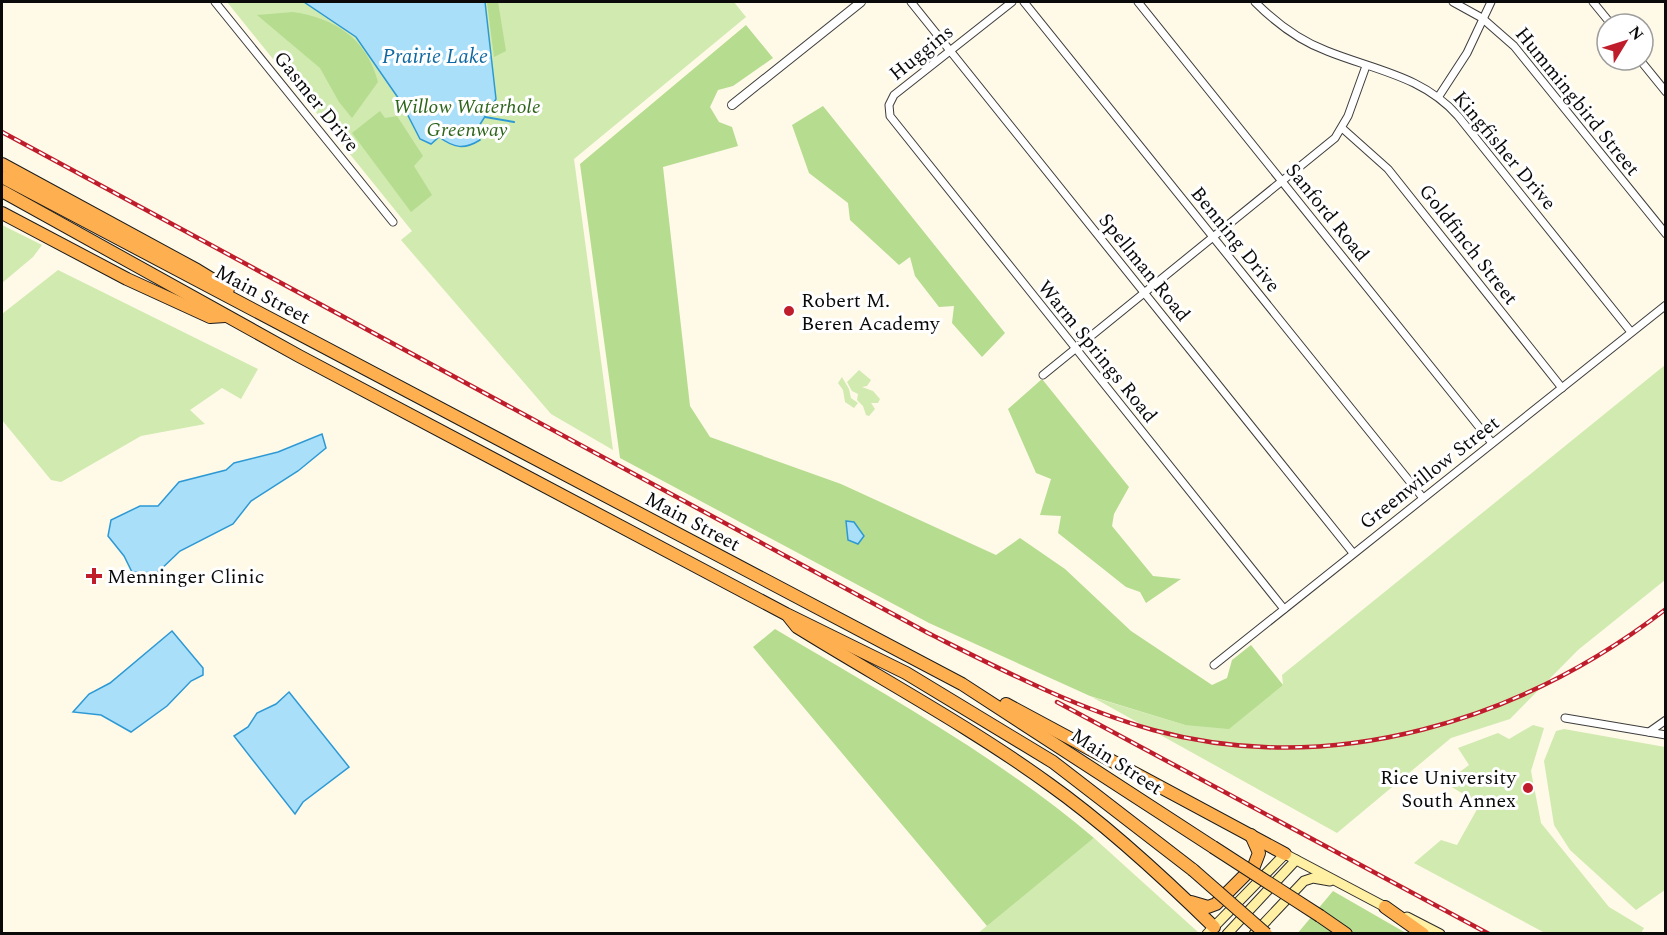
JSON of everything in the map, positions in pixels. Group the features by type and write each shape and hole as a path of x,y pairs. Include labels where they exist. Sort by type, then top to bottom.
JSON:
{"highway":[{"path":"2,164 197,270 307,340"},
{"name":"Main Street","path":"2,177 307,340 944,674 1346,933"},
{"name":"Main Street","path":"2,191 226,316 786,614 906,673 1053,762 1193,870 1266,933"},
{"path":"2,213 127,279 210,317 226,316"},
{"path":"786,614 797,627 996,748 1049,784 1125,845 1187,901 1214,931"},
{"path":"944,674 993,697 1285,854"},
{"path":"1187,901 1208,907 1226,897 1258,860 1257,845 1251,835"},
{"path":"1385,907 1423,933"}],"main road":[{"path":"1214,931 1285,854 1385,907 1440,933"},
{"path":"1227,933 1296,860"},
{"path":"1254,933 1304,881 1313,878 1338,883"}],"street":[{"name":"Gasmer Drive","path":"215,2 393,222"},
{"path":"732,105 861,2"},
{"name":"Spellman Road","path":"911,2 1353,553"},
{"name":"Huggins","path":"888,112 894,95 1012,2"},
{"name":"Benning Drive","path":"1024,2 1423,498"},
{"name":"Sanford Road","path":"1138,2 1492,443"},
{"name":"Kingfisher Drive","path":"1255,2 1281,25 1311,44 1366,66 1407,78 1439,96 1458,116 1631,332"},
{"name":"Hummingbird Street","path":"1453,2 1482,18 1514,46 1665,234"},
{"path":"1439,96 1467,53 1491,2"},
{"path":"1043,375 1318,153 1342,128 1366,66"},
{"path":"1649,72 1665,92"},
{"name":"Warm Springs Road","path":"888,112 1284,609"},
{"name":"Goldfinch Street","path":"1342,128 1388,169 1562,388"},
{"name":"Greenwillow Street","path":"1214,665 1665,305"},
{"path":"1565,718 1665,735"},
{"path":"1649,732 1665,720"}],"green space":[{"name":"Willow Waterhole Greenway","path":"227,2 734,2 746,17 574,159 613,450 551,414 401,240 412,231"},
{"path":"487,2 498,2 506,51 494,57"},
{"path":"293,12 322,19 335,25 347,33 366,54 378,82 352,118 339,102 320,68 257,15"},
{"path":"746,25 773,58 733,86 718,90 710,107 719,122 732,127 738,146 663,167 690,406 710,437 841,484 996,555 1020,538 1065,569 1131,631 1212,685 1227,678 1232,660 1251,645 1283,685 1229,729 1185,725 1090,696 929,623 620,458 580,164"},
{"path":"823,106 1005,333 982,357 952,323 954,306 939,307 915,276 910,257 899,265 850,220 848,203 809,173 792,125"},
{"path":"380,111 385,118 397,116 423,156 414,166 432,195 411,212 352,133"},
{"path":"2,225 42,245 33,257 2,283"},
{"path":"58,270 258,369 241,399 222,388 190,410 205,424 141,436 61,482 51,480 2,420 2,314"},
{"path":"1665,365 1665,580 1578,650 1510,719 1451,738 1337,833 1092,697 1185,725 1283,685 1282,675"},
{"path":"859,370 871,380 867,386 862,387 873,391 880,399 878,403 871,403 875,409 869,416 857,400 858,394 852,391 847,382"},
{"path":"842,377 851,398 858,403 854,408 845,402 843,390 838,383"},
{"path":"1042,379 1129,487 1114,514 1112,526 1153,576 1181,579 1146,603 1140,592 1126,587 1058,533 1061,516 1040,515 1051,479 1036,473 1008,409"},
{"path":"775,629 979,753 1057,808 1094,838 987,926 753,647"},
{"path":"1533,725 1544,728 1531,771 1541,823 1609,907 1644,928 1641,933 1545,933 1414,863 1441,840 1457,845 1480,804 1445,783 1469,765 1458,748 1498,733 1509,739"},
{"path":"1564,729 1665,747 1665,890 1636,910 1570,850 1554,825 1544,761 1556,731"},
{"path":"1094,838 1199,933 977,934"},
{"path":"1333,891 1406,933 1297,934"}],"water":[{"name":"Prairie Lake","path":"304,2 485,2 496,99 479,126 480,140 459,146 449,144 439,137 431,144 420,139 401,102 356,37"},
{"path":"322,434 326,448 298,471 251,501 233,524 180,551 157,573 132,572 124,556 108,536 111,520 140,506 158,506 179,482 226,470 234,463 278,452"},
{"path":"846,521 854,522 864,536 858,544 848,540"},
{"path":"172,631 203,668 203,675 191,681 167,706 131,732 101,715 73,712 89,694 110,683"},
{"path":"289,692 349,767 303,802 295,814 234,736 248,727 257,713 276,704"}],"waterway":[{"path":"485,117 514,122"}],"railway":[{"path":"2,132 928,633 1010,674 1067,699 1153,730 1221,743 1289,747 1356,743 1423,730 1488,709 1550,682 1610,648 1666,609"},
{"path":"1057,702 1489,934"}],"place":[{"name":"Robert M. Beren Academy","path":"789,311"},
{"name":"Menninger Clinic","path":"94,576"},
{"name":"Rice University South Annex","path":"1528,788"}]}
